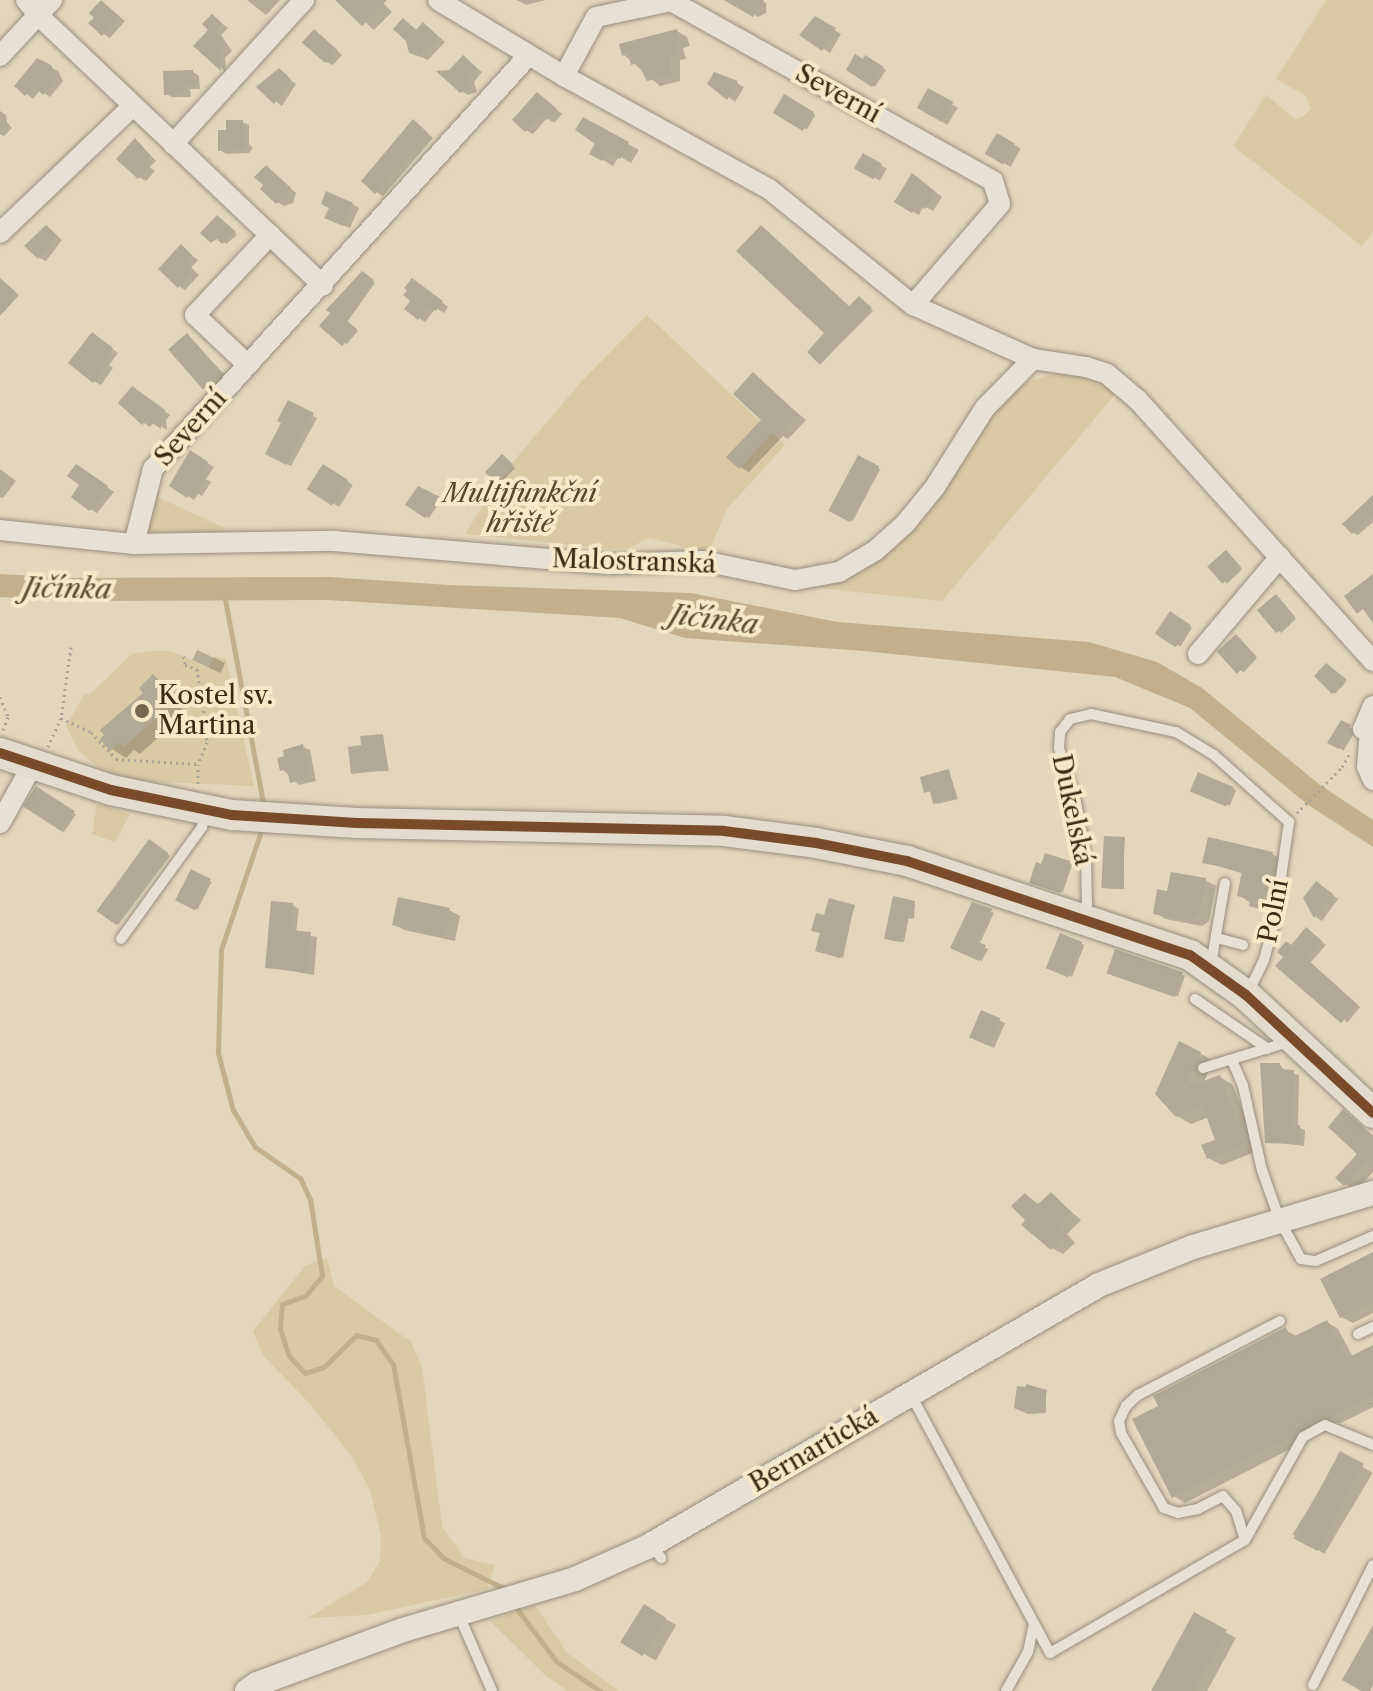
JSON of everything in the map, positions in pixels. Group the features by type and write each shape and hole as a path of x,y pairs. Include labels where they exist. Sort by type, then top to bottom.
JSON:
{"main road":[{"path":"1,743 40,757 111,790 204,805 253,817 679,828 771,836 907,861 1169,946 1213,952 1281,1044 1373,1113"}],"street":[{"path":"173,144 304,0"},
{"path":"438,0 564,76 769,189 913,305 1033,359 1086,367 1117,382 1137,399 1373,661"},
{"name":"Severní","path":"564,76 596,17 671,1 993,181 1000,204 913,305"},
{"path":"0,56 39,5 133,106 323,285"},
{"name":"Severní","path":"134,544 153,469 529,55"},
{"path":"0,233 133,106"},
{"name":"Severní","path":"248,365 195,315 270,235"},
{"name":"Malostranská","path":"0,530 134,544 334,541 610,564 703,561 795,580 839,572 876,550 905,524 935,487 985,408 1033,359"},
{"path":"1198,654 1280,557"},
{"path":"1373,706 1363,729 1370,732 1367,766 1373,780"},
{"path":"0,823 40,757"},
{"name":"Bernartická","path":"247,1691 257,1684 403,1630 575,1579 656,1551 911,1393 1099,1285 1193,1247 1373,1193"}],"lane":[{"name":"Dukelská","path":"1083,917 1087,904 1086,860 1076,802 1058,740 1064,725 1078,716 1115,717 1176,732 1214,755 1292,819"},
{"path":"121,939 202,827 204,805"},
{"name":"Polní","path":"1246,995 1255,984 1268,947 1292,819"},
{"path":"1225,883 1213,952 1243,945"},
{"path":"1195,999 1281,1044"},
{"path":"1203,1068 1281,1044"},
{"path":"1232,1060 1243,1086 1262,1170 1280,1221 1301,1259 1308,1261 1373,1236"},
{"path":"1245,1540 1236,1511 1223,1496 1198,1509 1178,1513 1164,1508 1121,1433 1119,1421 1126,1406 1138,1395 1280,1321"},
{"path":"1358,1334 1373,1327"},
{"path":"911,1393 1050,1653 1245,1540 1303,1437 1325,1425 1373,1445"},
{"path":"1313,1685 1373,1565"},
{"path":"459,1615 492,1691"},
{"path":"1006,1691 1028,1652 1034,1624"}],"path":[{"path":"40,757 61,718 71,647"},
{"path":"184,656 185,665 197,669 205,720 207,742 198,764 197,784 204,805"},
{"path":"0,697 8,717 1,743"},
{"path":"61,718 91,732 116,759 198,764"},
{"path":"1292,819 1342,767"}],"green space":[{"path":"1326,0 1373,0 1373,231 1362,246 1233,146 1266,95 1295,119 1311,109 1306,96 1276,79"},
{"name":"Multifunkční hřiště","path":"647,315 785,445 727,509 708,553 649,538 629,548 610,549 465,534 497,483 514,466 512,463 581,382"},
{"path":"1066,370 1085,372 1117,392 942,601 819,588 879,554 1005,397 1027,382"},
{"path":"153,495 225,528 224,532 149,532"},
{"path":"171,651 209,668 214,656 226,659 254,786 137,781 98,768 78,750 66,726 85,693 89,695 132,654"},
{"path":"97,804 130,814 115,842 92,834"},
{"path":"327,1258 334,1286 411,1342 422,1367 442,1526 464,1558 495,1565 487,1589 367,1615 308,1618 367,1582 380,1561 381,1536 370,1490 352,1457 310,1404 262,1354 253,1331 305,1266"},
{"path":"535,1605 567,1653 619,1691 568,1691 546,1676 490,1621"}],"water":[{"name":"Jičínka","path":"0,574 71,578 329,577 449,585 691,593 837,622 1089,642 1157,662 1202,688 1320,785 1373,820 1373,847 1307,804 1190,708 1115,677 864,651 685,638 620,618 328,600 70,601 0,597"}],"building":[{"path":"101,0 120,17 102,36 88,23 94,18 89,13"},
{"path":"335,0 387,0 362,26"},
{"path":"724,0 764,0 753,17"},
{"path":"212,14 222,23 216,31 227,46 219,54 221,71 193,46 208,30 202,24"},
{"path":"815,16 836,28 822,51 799,35"},
{"path":"403,18 416,30 423,22 439,37 421,57 409,53 406,41 393,29"},
{"path":"314,29 337,50 325,63 302,42"},
{"path":"677,29 680,41 674,42 677,53 670,55 670,76 647,81 637,63 631,65 628,54 622,56 619,44"},
{"path":"855,54 863,59 865,55 884,67 872,87 846,70"},
{"path":"463,55 477,68 468,78 471,88 460,93 436,71 449,70"},
{"path":"37,58 51,65 57,77 43,95 34,87 25,96 14,86"},
{"path":"279,68 291,79 274,104 256,87"},
{"path":"193,70 194,86 184,86 184,94 164,95 163,71"},
{"path":"714,72 738,81 727,100 707,84"},
{"path":"928,88 953,102 942,122 917,108"},
{"path":"537,92 557,109 547,120 541,115 525,132 512,120"},
{"path":"784,94 814,112 803,131 773,113"},
{"path":"583,117 629,142 620,159 608,152 602,161 589,154 595,144 575,130"},
{"path":"413,119 428,133 375,194 361,181"},
{"path":"226,120 243,120 243,139 248,143 241,150 218,151 218,130 226,130"},
{"path":"997,133 1015,144 1003,164 985,154"},
{"path":"135,138 151,156 145,162 149,167 138,179 116,159"},
{"path":"863,153 882,164 873,180 854,169"},
{"path":"266,165 291,188 286,193 288,200 281,199 276,204 260,189 263,185 254,177"},
{"path":"912,173 936,192 925,209 917,204 912,213 894,202"},
{"path":"326,191 353,203 343,226 324,218 329,208 321,204"},
{"path":"217,215 236,232 222,244 216,238 211,243 200,233"},
{"path":"46,225 57,235 38,259 24,246"},
{"path":"761,225 849,306 859,296 872,308 820,365 807,352 824,333 736,251"},
{"path":"181,244 192,255 185,263 194,270 178,288 158,269"},
{"path":"362,271 374,280 346,320 357,329 342,346 319,326 330,313 326,310"},
{"path":"0,278 19,295 0,316"},
{"path":"412,278 443,301 436,311 429,305 418,320 404,309 410,301 403,295 407,290 404,288"},
{"path":"92,332 113,348 104,360 108,363 93,383 68,363"},
{"path":"187,333 222,373 203,389 168,349"},
{"path":"753,372 798,414 779,436 774,431 739,469 726,457 761,420 733,394"},
{"path":"132,386 165,410 160,416 161,429 147,419 142,425 118,403"},
{"path":"288,400 314,413 286,465 265,454 281,423 277,421"},
{"path":"190,450 208,462 201,474 206,477 194,494 190,492 187,498 169,486"},
{"path":"502,454 514,465 497,483 485,472"},
{"path":"858,455 879,466 850,522 828,511"},
{"path":"76,464 108,486 104,497 89,511 71,497 79,485 67,476"},
{"path":"323,464 348,480 332,505 307,489"},
{"path":"418,486 440,497 425,518 405,505"},
{"path":"1373,495 1373,516 1352,534 1342,524"},
{"path":"1226,550 1241,567 1222,584 1207,566"},
{"path":"1373,574 1373,623 1363,609 1357,614 1344,596"},
{"path":"1276,594 1295,617 1276,633 1257,610"},
{"path":"1170,611 1191,625 1176,647 1155,633"},
{"path":"1236,634 1256,656 1237,674 1217,651"},
{"path":"1326,663 1346,679 1332,694 1314,676"},
{"name":"Kostel sv. Martina","path":"153,674 173,696 159,709 162,712 124,747 120,742 110,751 100,739 104,735 100,730 143,693 139,688"},
{"path":"1341,720 1351,725 1339,749 1327,743"},
{"path":"383,734 387,770 351,774 348,747 361,745 360,736"},
{"path":"303,744 311,778 290,783 287,769 280,771 277,758 284,756 283,750"},
{"path":"949,769 956,798 933,804 930,791 924,793 920,777"},
{"path":"1198,772 1234,787 1226,807 1190,791"},
{"path":"36,786 75,811 62,831 23,806"},
{"path":"1104,836 1125,837 1122,889 1101,888"},
{"path":"1208,837 1273,852 1263,910 1249,906 1250,899 1237,896 1242,871 1202,863"},
{"path":"149,839 168,853 116,925 97,911"},
{"path":"1045,853 1070,861 1060,893 1029,883 1036,862 1041,864"},
{"path":"191,869 211,879 195,910 175,900"},
{"path":"1171,872 1206,878 1199,915 1191,921 1153,914 1157,889 1167,891"},
{"path":"1316,881 1333,894 1314,918 1303,898"},
{"path":"893,896 915,901 912,919 906,917 901,942 884,939"},
{"path":"398,897 450,908 444,936 392,925"},
{"path":"829,898 855,905 840,958 815,951 820,933 811,931 816,913 824,915"},
{"path":"271,901 293,903 290,930 311,932 307,972 265,968"},
{"path":"972,902 992,909 978,942 986,945 979,961 950,948"},
{"path":"1306,927 1323,942 1307,959 1357,1004 1341,1023 1275,966 1283,957 1277,952 1286,941 1291,945"},
{"path":"1060,933 1082,942 1068,977 1046,968"},
{"path":"1115,949 1183,972 1175,997 1107,974"},
{"path":"981,1010 1000,1018 989,1046 969,1038"},
{"path":"1179,1041 1201,1052 1184,1088 1220,1075 1245,1144 1207,1159 1201,1145 1215,1140 1203,1107 1176,1117 1155,1094"},
{"path":"1260,1063 1280,1063 1280,1069 1294,1070 1293,1125 1300,1125 1299,1144 1265,1143"},
{"path":"1343,1109 1373,1136 1373,1168 1366,1162 1344,1186 1335,1178 1357,1154 1328,1127"},
{"path":"1051,1192 1072,1213 1057,1227 1066,1236 1051,1250 1021,1225 1025,1220 1011,1206 1025,1193 1037,1205"},
{"path":"1373,1252 1373,1302 1340,1318 1320,1279"},
{"path":"1327,1320 1347,1358 1373,1345 1373,1396 1329,1418 1321,1418 1295,1435 1172,1498 1132,1419 1158,1406 1153,1396 1286,1327 1291,1338"},
{"path":"1026,1384 1047,1390 1043,1412 1028,1414 1014,1408 1017,1386 1026,1387"},
{"path":"1340,1451 1364,1464 1317,1551 1294,1538"},
{"path":"644,1604 666,1618 642,1656 620,1642"},
{"path":"1194,1612 1227,1630 1194,1691 1151,1691"},
{"path":"1373,1625 1373,1685 1370,1691 1361,1691 1342,1680"}],"waterway":[{"path":"224,594 264,808"},
{"path":"263,825 221,950 218,1053 233,1110 255,1147 300,1178 310,1199 322,1276 305,1296 282,1304 280,1329 289,1356 305,1373 324,1367 356,1335 376,1340 393,1364 424,1538 443,1558 507,1590"},
{"path":"514,1605 557,1662 600,1691"}],"transit line":[{"path":"0,753 111,790 232,815 357,823 724,831 816,843 907,861 1190,955 1246,995 1373,1113"}],"place":[{"name":"Kostel sv. Martina","path":"142,711"}]}
